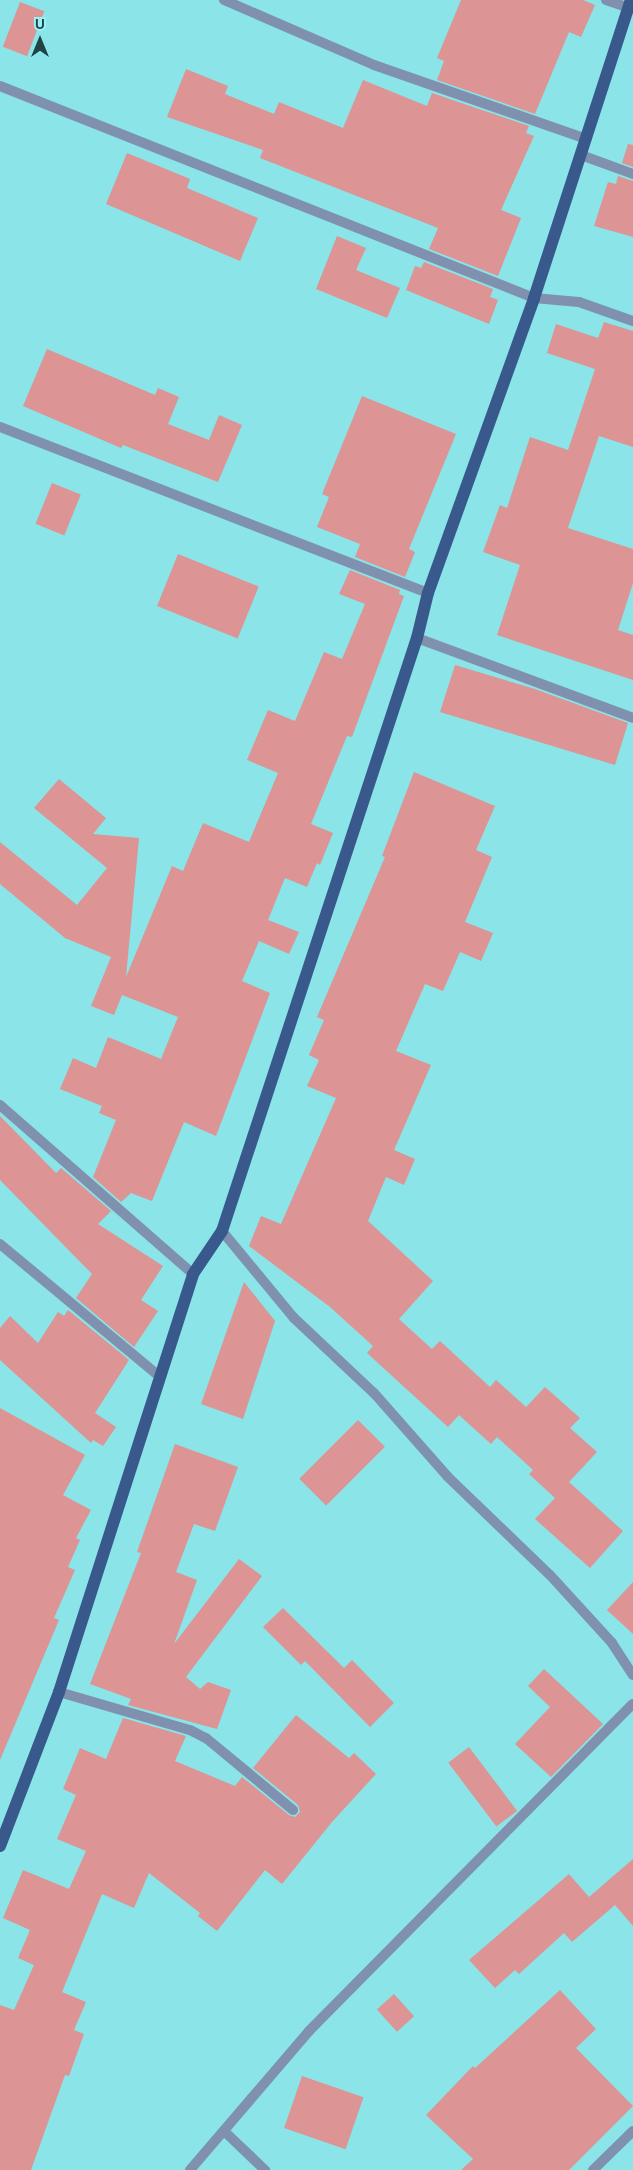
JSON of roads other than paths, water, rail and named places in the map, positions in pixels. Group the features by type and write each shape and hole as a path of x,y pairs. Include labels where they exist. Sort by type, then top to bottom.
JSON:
{"main road":[{"path":"0,1846 60,1692 193,1274 222,1231 417,638 428,593 534,298 630,4"}],"street":[{"path":"224,0 374,65 586,139"},
{"path":"606,0 630,4"},
{"path":"0,86 534,298 579,302 633,321"},
{"path":"581,155 633,174"},
{"path":"0,427 428,593"},
{"path":"417,638 633,718"},
{"path":"0,1105 193,1274"},
{"path":"222,1231 294,1318 374,1393 448,1477 550,1575 612,1643 633,1675"},
{"path":"0,1244 160,1377"},
{"path":"60,1692 190,1730 206,1738 293,1810"},
{"path":"190,2170 309,2031 633,1704"},
{"path":"224,2131 265,2170"},
{"path":"593,2170 633,2131"}]}
